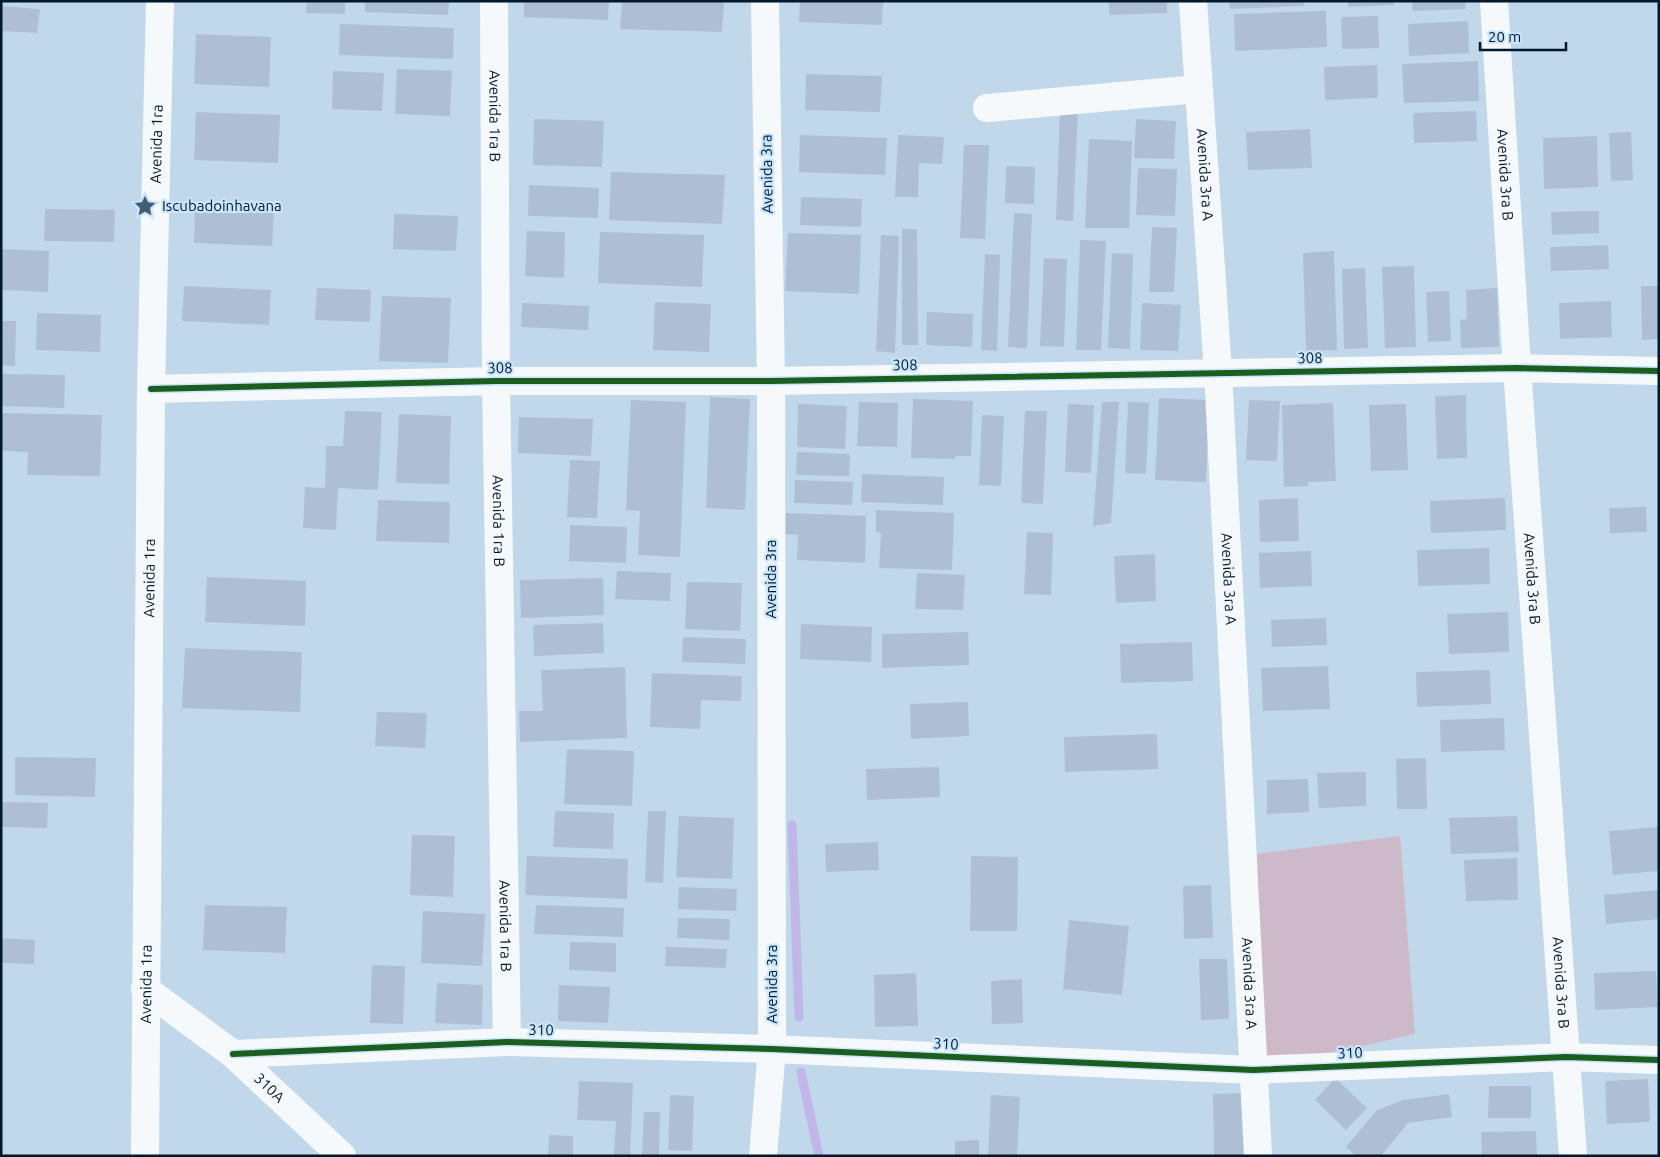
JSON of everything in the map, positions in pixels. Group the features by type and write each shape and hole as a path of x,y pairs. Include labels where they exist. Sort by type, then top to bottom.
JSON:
{"street":[{"name":"Avenida 1ra","path":"145,1156 151,390 160,1"},
{"name":"Avenida 1ra B","path":"494,1 496,381 507,1042"},
{"name":"Avenida 3ra","path":"763,1156 772,1049 771,380 765,1"},
{"name":"Avenida 3ra A","path":"1193,1 1218,372 1258,1156"},
{"name":"Avenida 3ra B","path":"1494,1 1517,368 1573,1156"},
{"path":"987,108 1198,90"},
{"name":"308","path":"151,390 496,381 771,380 1517,368 1659,371"},
{"name":"310A","path":"145,989 233,1054 342,1156"},
{"name":"310","path":"233,1054 507,1042 772,1049 1253,1070 1566,1057 1659,1060"}],"shaded area":[{"path":"1400,836 1415,1034 1253,1070 1257,854"}],"building":[{"path":"307,1 345,1 345,14 306,13"},
{"path":"365,1 449,1 448,15 365,12"},
{"path":"524,1 609,1 608,20 524,17"},
{"path":"622,1 724,1 722,32 620,29"},
{"path":"800,1 883,1 882,25 799,22"},
{"path":"1109,1 1167,1 1167,13 1109,15"},
{"path":"1229,1 1304,1 1304,6 1230,9"},
{"path":"1348,1 1393,1 1394,5 1348,7"},
{"path":"1412,1 1465,1 1466,9 1413,11"},
{"path":"1,6 40,9 37,33 1,31"},
{"path":"1326,11 1327,47 1235,51 1234,14"},
{"path":"1378,16 1379,48 1342,49 1341,17"},
{"path":"1468,21 1469,53 1409,56 1408,24"},
{"path":"340,24 454,28 453,59 339,55"},
{"path":"196,34 271,37 269,87 194,84"},
{"path":"1478,61 1479,101 1404,103 1402,64"},
{"path":"1377,65 1378,98 1325,100 1324,67"},
{"path":"397,69 452,71 450,116 395,114"},
{"path":"333,71 384,73 382,111 332,109"},
{"path":"806,74 882,76 880,112 805,110"},
{"path":"1060,110 1078,111 1073,221 1056,220"},
{"path":"1476,111 1477,141 1414,143 1413,113"},
{"path":"196,112 280,115 278,163 194,160"},
{"path":"534,119 604,121 602,167 533,165"},
{"path":"1136,119 1176,121 1174,159 1134,158"},
{"path":"1310,129 1312,168 1248,170 1246,132"},
{"path":"1631,132 1633,180 1611,181 1609,133"},
{"path":"800,135 887,138 885,175 799,172"},
{"path":"898,135 944,137 942,164 919,163 918,197 895,197"},
{"path":"1597,136 1598,187 1544,189 1543,138"},
{"path":"1089,139 1132,141 1129,228 1085,228"},
{"path":"964,145 989,145 985,239 960,238"},
{"path":"1006,166 1035,167 1034,204 1005,203"},
{"path":"1138,168 1177,169 1175,216 1136,215"},
{"path":"611,172 725,175 722,224 609,220"},
{"path":"529,185 599,188 598,218 528,216"},
{"path":"801,197 862,199 861,227 800,225"},
{"path":"195,206 274,209 272,246 194,243"},
{"path":"45,209 115,210 114,242 44,241"},
{"path":"1599,211 1599,233 1552,235 1551,212"},
{"path":"1014,213 1032,214 1027,348 1008,347"},
{"path":"394,214 458,216 456,251 393,249"},
{"path":"1152,227 1177,228 1174,292 1149,292"},
{"path":"902,229 917,229 918,345 902,345"},
{"path":"527,231 565,232 564,278 525,276"},
{"path":"600,232 704,235 702,287 598,283"},
{"path":"788,233 861,235 859,294 785,291"},
{"path":"881,235 899,236 895,353 876,351"},
{"path":"1080,240 1106,241 1101,350 1076,350"},
{"path":"1608,245 1609,269 1551,271 1550,247"},
{"path":"1,249 49,251 48,292 1,290"},
{"path":"1334,251 1337,350 1306,351 1303,253"},
{"path":"1112,253 1133,254 1130,349 1108,348"},
{"path":"985,254 1000,255 997,351 981,350"},
{"path":"1044,258 1067,259 1064,347 1040,346"},
{"path":"1414,266 1416,347 1385,348 1382,267"},
{"path":"1365,268 1368,348 1344,349 1342,269"},
{"path":"184,286 271,290 269,325 182,321"},
{"path":"1641,286 1659,286 1659,339 1642,340"},
{"path":"317,288 371,290 370,322 315,320"},
{"path":"1497,288 1499,347 1461,348 1460,320 1467,319 1466,290"},
{"path":"1449,291 1451,341 1428,342 1426,292"},
{"path":"382,296 451,298 448,363 379,361"},
{"path":"1611,301 1612,337 1560,339 1559,303"},
{"path":"655,302 711,304 709,352 653,350"},
{"path":"522,303 589,306 588,330 521,327"},
{"path":"1142,303 1181,305 1178,351 1140,350"},
{"path":"927,312 973,314 972,347 926,345"},
{"path":"37,313 101,315 100,352 36,350"},
{"path":"1,321 16,321 15,366 1,365"},
{"path":"1,374 65,375 64,408 1,406"},
{"path":"1466,395 1467,458 1437,459 1435,396"},
{"path":"710,397 750,399 745,510 706,508"},
{"path":"1159,398 1209,400 1206,482 1155,480"},
{"path":"913,399 973,401 971,456 955,456 955,459 911,458"},
{"path":"631,400 686,402 680,557 638,555 640,511 626,510"},
{"path":"1249,400 1280,401 1277,461 1246,460"},
{"path":"859,402 898,403 897,447 857,446"},
{"path":"1102,402 1119,402 1111,523 1093,526"},
{"path":"1128,402 1149,403 1146,474 1125,473"},
{"path":"1333,403 1336,481 1308,482 1308,486 1284,487 1282,405"},
{"path":"798,404 847,406 845,449 797,447"},
{"path":"1068,404 1094,405 1091,473 1065,472"},
{"path":"1406,404 1408,470 1371,471 1369,405"},
{"path":"345,411 382,412 378,490 338,488 336,530 303,528 305,487 325,488 326,446 343,446"},
{"path":"1025,411 1047,411 1043,504 1021,503"},
{"path":"1,413 102,415 100,476 27,475 28,452 1,451"},
{"path":"399,414 451,416 449,484 396,483"},
{"path":"982,415 1004,416 1001,486 979,485"},
{"path":"519,417 593,419 591,456 518,453"},
{"path":"797,452 850,454 849,476 796,475"},
{"path":"570,460 600,461 597,518 567,517"},
{"path":"862,474 944,477 943,505 861,502"},
{"path":"795,480 853,482 852,505 794,503"},
{"path":"1298,498 1299,541 1260,542 1259,500"},
{"path":"1505,498 1506,530 1431,533 1430,501"},
{"path":"378,500 450,502 449,543 376,541"},
{"path":"1646,507 1647,532 1610,533 1609,508"},
{"path":"876,510 954,513 952,570 879,568 881,533 876,532"},
{"path":"786,513 866,516 865,563 797,560 798,535 785,534"},
{"path":"570,525 627,527 626,563 569,561"},
{"path":"1027,532 1053,533 1051,595 1024,594"},
{"path":"1489,548 1490,584 1418,586 1417,550"},
{"path":"1311,551 1312,586 1260,588 1259,553"},
{"path":"1155,554 1156,601 1116,603 1114,556"},
{"path":"617,571 671,573 670,601 615,599"},
{"path":"917,573 965,575 963,610 915,609"},
{"path":"207,577 306,581 305,626 205,622"},
{"path":"603,578 604,615 521,618 520,580"},
{"path":"687,582 742,583 740,631 685,629"},
{"path":"1508,612 1509,652 1449,654 1447,614"},
{"path":"1326,618 1327,645 1272,647 1271,620"},
{"path":"603,623 604,653 534,656 533,625"},
{"path":"801,624 872,627 871,662 800,659"},
{"path":"968,632 969,665 882,668 882,634"},
{"path":"683,637 746,639 745,664 682,662"},
{"path":"1192,642 1193,681 1121,683 1120,644"},
{"path":"185,648 302,652 300,712 182,708"},
{"path":"1328,666 1330,709 1263,711 1261,668"},
{"path":"625,667 627,738 520,742 519,711 543,711 541,670"},
{"path":"1490,670 1491,704 1417,707 1416,672"},
{"path":"652,673 742,676 741,701 701,700 700,729 650,727"},
{"path":"968,702 969,736 911,739 910,704"},
{"path":"377,712 427,713 425,748 375,746"},
{"path":"1504,718 1505,750 1441,752 1440,720"},
{"path":"1157,734 1158,769 1065,772 1064,737"},
{"path":"567,749 634,751 632,806 564,804"},
{"path":"15,757 96,758 95,797 15,795"},
{"path":"1426,758 1427,809 1397,809 1396,759"},
{"path":"939,767 940,797 867,800 866,769"},
{"path":"1366,772 1366,806 1319,808 1317,773"},
{"path":"1308,779 1309,812 1267,814 1267,780"},
{"path":"1,802 48,803 47,828 1,827"},
{"path":"555,811 614,813 613,849 553,847"},
{"path":"648,811 666,811 663,883 645,882"},
{"path":"679,816 734,818 732,879 676,877"},
{"path":"1517,816 1519,852 1451,854 1449,818"},
{"path":"1659,827 1659,871 1613,875 1609,831"},
{"path":"412,835 455,836 453,897 410,895"},
{"path":"878,842 879,870 826,872 825,844"},
{"path":"527,856 628,859 627,899 525,895"},
{"path":"971,856 1018,857 1017,931 970,931"},
{"path":"1517,858 1518,900 1466,901 1464,860"},
{"path":"1211,885 1213,938 1184,939 1183,886"},
{"path":"679,887 737,889 736,911 678,909"},
{"path":"1659,890 1659,919 1606,924 1604,895"},
{"path":"205,905 287,907 285,953 203,950"},
{"path":"536,905 624,908 623,937 534,934"},
{"path":"423,911 485,914 482,966 421,963"},
{"path":"678,918 730,919 729,940 677,938"},
{"path":"1069,920 1129,926 1122,995 1063,989"},
{"path":"1,938 35,940 34,964 1,963"},
{"path":"570,942 616,943 616,972 569,970"},
{"path":"666,947 727,949 726,968 665,966"},
{"path":"1199,959 1227,959 1229,1019 1201,1020"},
{"path":"372,965 405,966 403,1024 370,1023"},
{"path":"1656,971 1657,1007 1595,1010 1594,973"},
{"path":"916,973 918,1026 875,1027 874,975"},
{"path":"1022,979 1023,1023 992,1024 991,981"},
{"path":"437,983 483,985 482,1025 435,1023"},
{"path":"559,985 610,987 608,1023 558,1021"},
{"path":"1335,1078 1367,1108 1346,1130 1315,1100"},
{"path":"1648,1079 1650,1122 1607,1124 1605,1081"},
{"path":"579,1081 633,1083 630,1156 614,1156 616,1121 577,1120"},
{"path":"1489,1086 1531,1086 1531,1118 1488,1118"},
{"path":"1246,1093 1247,1156 1214,1156 1213,1094"},
{"path":"1449,1094 1452,1117 1408,1123 1381,1156 1356,1156 1346,1147 1377,1110 1404,1100"},
{"path":"670,1095 694,1096 692,1151 668,1150"},
{"path":"991,1095 1020,1097 1017,1156 988,1156"},
{"path":"644,1112 660,1112 659,1156 642,1156"},
{"path":"1536,1131 1537,1156 1482,1156 1481,1132"},
{"path":"549,1135 573,1136 573,1156 548,1156"},
{"path":"979,1140 979,1156 955,1156 955,1141"}],"waterway":[{"path":"792,825 799,1017"},
{"path":"801,1072 819,1156"}],"cycle path":[{"path":"151,389 496,381 771,381 1517,368 1659,371"},
{"path":"233,1054 507,1042 772,1049 1253,1070 1566,1057 1659,1060"}],"place":[{"name":"Iscubadoinhavana","path":"145,206"}]}
